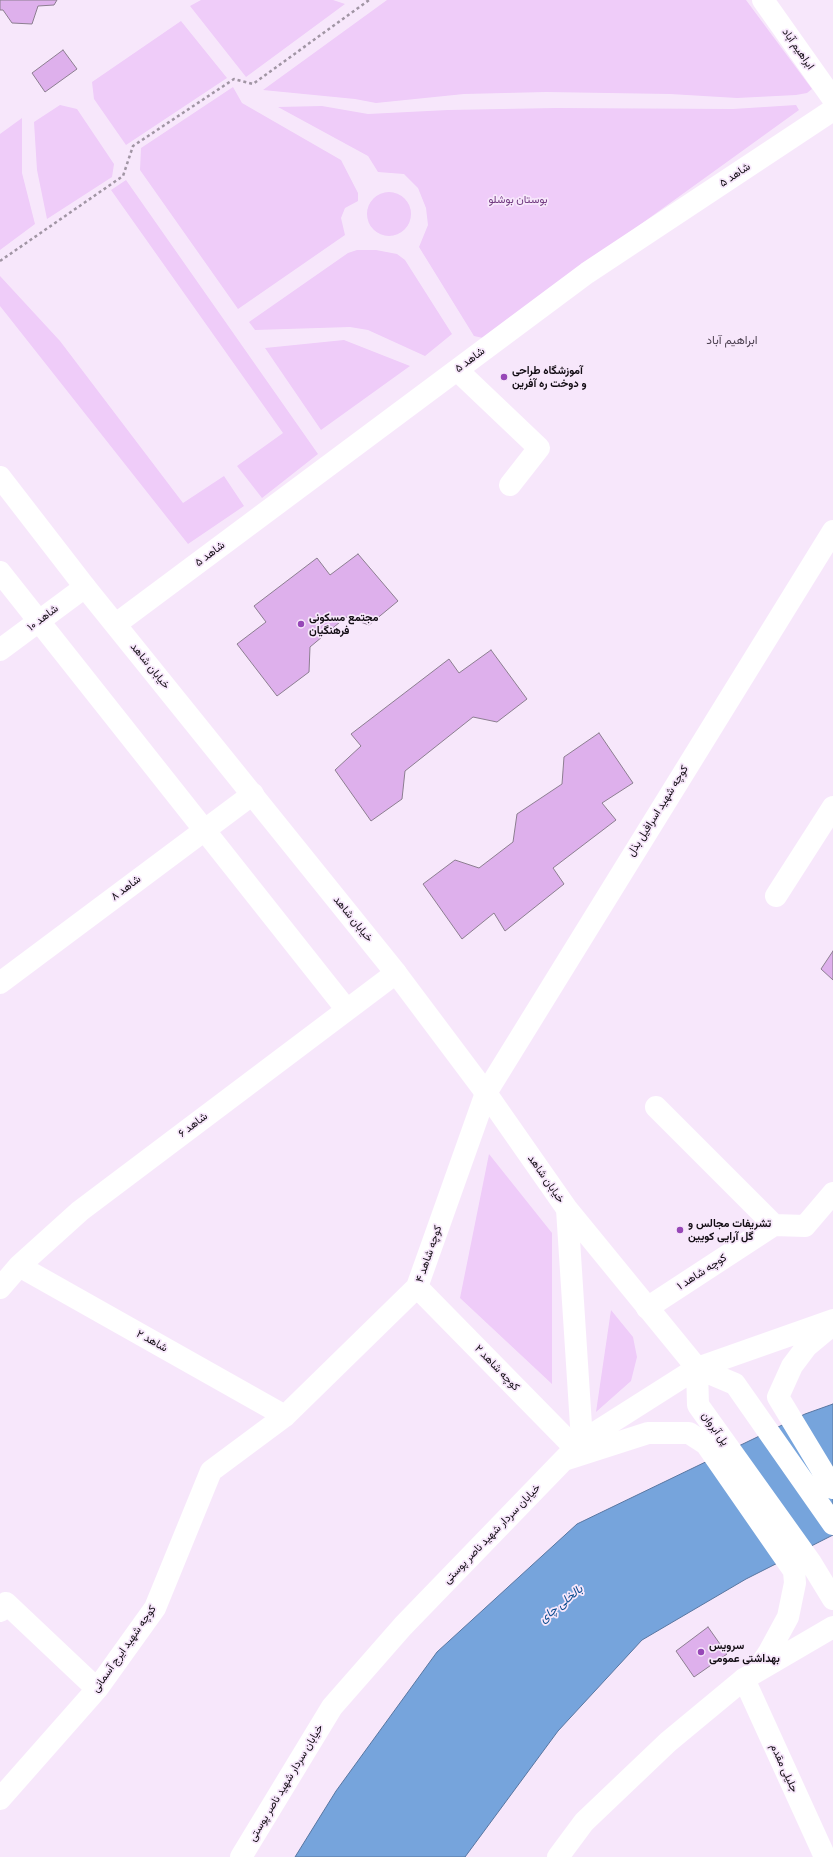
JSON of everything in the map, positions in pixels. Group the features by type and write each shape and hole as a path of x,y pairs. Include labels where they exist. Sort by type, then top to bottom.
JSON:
{"street":[{"name":"ابراهیم آباد","path":"764,0 833,99"},
{"name":"شاهد ۵","path":"116,624 588,273 833,110"},
{"path":"457,370 539,448 510,485"},
{"name":"خیابان شاهد","path":"0,477 85,587 396,973 486,1093 567,1209 697,1368"},
{"name":"کوچه شهید اسرافیل بذل","path":"486,1093 833,531"},
{"path":"0,572 347,1010"},
{"name":"شاهد ۱۰","path":"0,650 85,587"},
{"name":"شاهد ۸","path":"0,983 252,794"},
{"path":"776,896 833,807"},
{"name":"شاهد ۶","path":"0,1288 19,1266 80,1211 396,973"},
{"name":"کوچه شاهد ۴","path":"285,1416 418,1287 486,1093"},
{"path":"656,1107 774,1225 805,1226 833,1193"},
{"path":"567,1209 574,1450 648,1433 689,1433 706,1444 721,1451 794,1571 795,1583 788,1618 769,1652 750,1676"},
{"name":"کوچه شاهد ۱","path":"647,1308 774,1225"},
{"name":"شاهد ۲","path":"19,1266 285,1416"},
{"name":"کوچه شاهد ۲","path":"418,1287 574,1450"},
{"name":"خیابان سردار شهید ناصر پوستی","path":"241,1857 332,1707 439,1588 574,1450 697,1368 833,1320"},
{"path":"833,1325 807,1346 792,1366 778,1397 833,1488"},
{"path":"697,1368 735,1384 833,1524"},
{"name":"پل آبروان","path":"697,1368 698,1405 721,1451 811,1563 833,1599"},
{"name":"کوچه شهید ایرج آسمانی","path":"0,1799 97,1689 155,1608 211,1471 285,1416"},
{"path":"0,1611 6,1603 97,1689"},
{"path":"558,1857 590,1816 668,1742 750,1676 833,1627"},
{"name":"جلیلی مقدم","path":"750,1676 825,1857"}],"path":[{"path":"0,261 122,176 133,146 234,79 253,84 369,0"}],"green space":[{"path":"201,0 333,0 345,4 246,77 190,6"},
{"path":"387,0 746,0 812,89 807,93 796,95 737,98 670,94 546,92 464,94 376,103 355,99 263,90"},
{"path":"181,21 227,78 126,145 94,99 92,82"},
{"path":"233,87 242,103 341,160 358,193 358,201 345,208 341,218 345,235 238,309 140,170 141,148"},
{"path":"60,105 77,109 114,164 112,177 47,219 37,170 34,122"},
{"name":"بوستان بوشلو","path":"796,105 799,110 483,338 474,336 419,247 428,225 426,208 418,188 404,174 378,172 368,156 278,107 322,106 368,114 448,110 556,108 733,109"},
{"path":"22,118 22,173 35,224 0,250 0,134"},
{"path":"126,180 318,454 262,498 237,466 283,433 111,190"},
{"path":"385,192 393,192 398,193 405,198 410,205 410,223 405,230 398,235 385,236 377,233 370,226 367,218 367,210 370,202 377,195"},
{"path":"357,250 376,250 397,254 405,260 452,334 425,356 368,330 350,327 255,330 249,322 348,253"},
{"path":"0,276 60,341 183,503 224,476 244,506 188,544 0,306"},
{"path":"344,340 410,366 321,430 265,348"},
{"path":"489,1154 552,1233 552,1384 460,1298"},
{"path":"611,1310 633,1337 637,1357 631,1381 596,1412"}],"water":[{"name":"بالخلی چای","path":"833,1404 833,1535 746,1579 642,1640 558,1731 465,1857 295,1857 336,1791 437,1652 577,1524 805,1414"}],"building":[{"path":"0,0 57,0 54,5 38,6 32,24 12,23 3,10 0,10"},
{"path":"63,50 77,69 45,92 32,73"},
{"name":"مجتمع مسکونی فرهنگیان","path":"358,554 398,601 369,625 346,617 310,647 309,672 277,696 237,644 266,622 254,606 317,558 330,575"},
{"path":"491,650 527,699 497,722 473,717 405,771 402,799 371,821 335,770 361,746 351,734 449,659 459,673"},
{"path":"599,733 633,783 602,803 616,820 553,868 564,884 505,931 494,913 462,939 423,884 455,860 479,868 513,842 517,814 562,784 564,757"},
{"path":"833,951 833,980 821,969"},
{"name":"سرویس بهداشتی عمومی","path":"708,1627 727,1654 694,1677 676,1651"}],"place":[{"name":"آموزشگاه طراحی و دوخت ره آفرین","path":"504,377"},
{"name":"مجتمع مسکونی فرهنگیان","path":"301,624"},
{"name":"تشریفات مجالس و گل آرایی کویین","path":"680,1230"},
{"name":"سرویس بهداشتی عمومی","path":"701,1652"}],"district":[{"name":"ابراهیم آباد","path":"732,341"}]}
